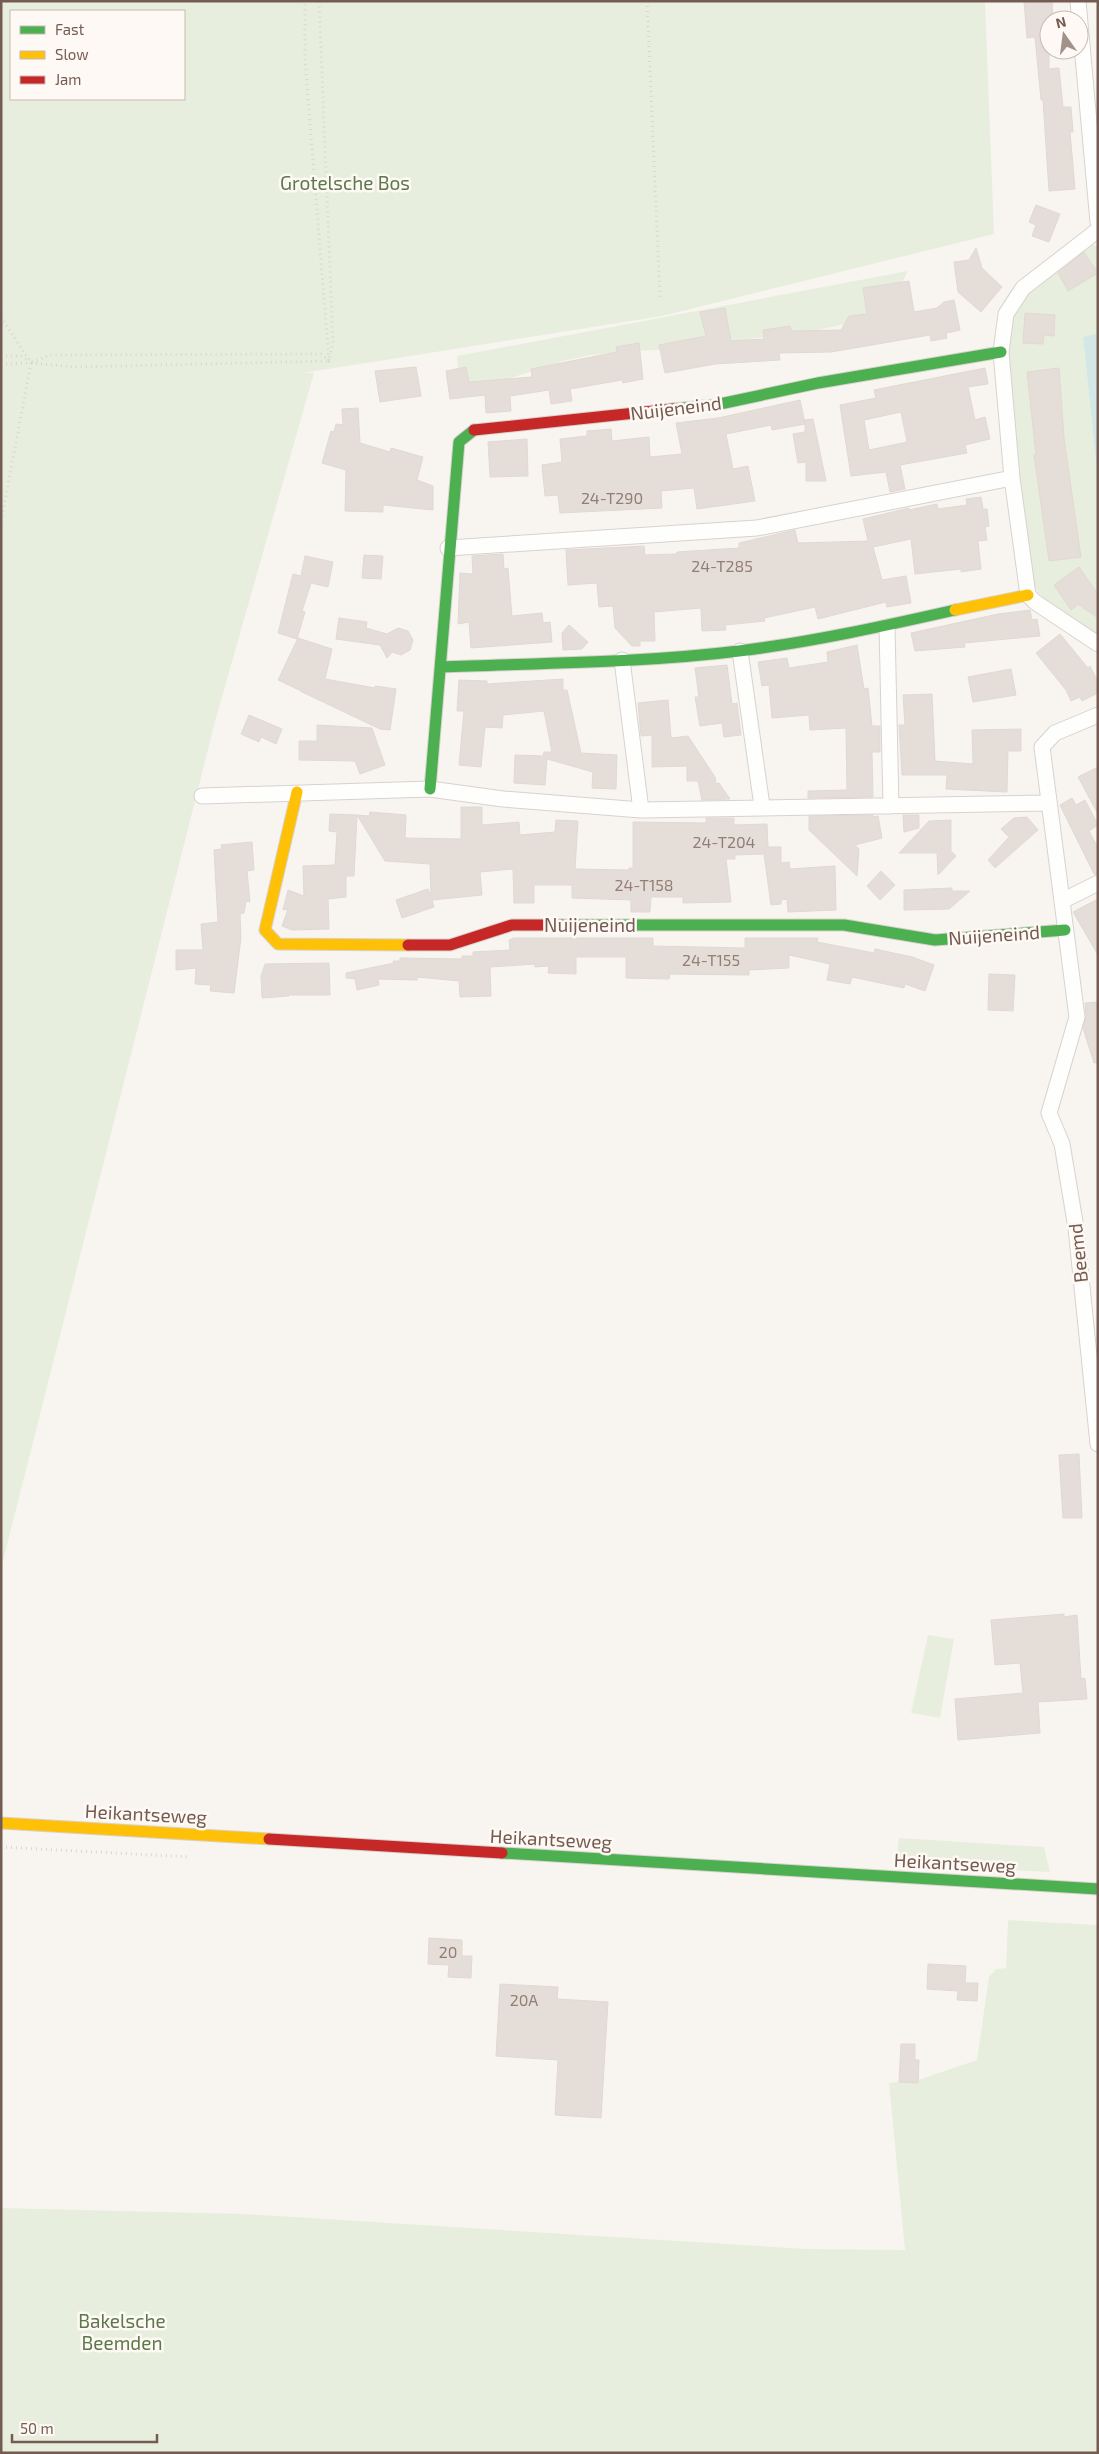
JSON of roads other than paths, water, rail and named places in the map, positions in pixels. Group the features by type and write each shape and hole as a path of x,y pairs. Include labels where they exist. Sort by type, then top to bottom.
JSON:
{"street":[{"path":"1078,1 1098,222"},
{"path":"1098,230 1023,288 1006,314 1001,352 1012,478 1028,594 1035,602 1098,644"},
{"name":"Nuijeneind","path":"430,789 441,667 448,548 459,442 475,429 715,405 818,383 1001,352"},
{"path":"448,548 758,528 1012,478"},
{"path":"441,667 622,660 740,651 887,627 974,605 1028,594"},
{"path":"887,627 890,806"},
{"path":"740,651 762,806"},
{"path":"622,660 641,810"},
{"name":"Nuijeneind","path":"1055,1094 1077,1017 1042,747 1055,733 1098,715"},
{"path":"202,796 430,789 503,799 641,810 762,806 1048,803"},
{"name":"Nuijeneind","path":"297,792 265,930 278,944 450,945 512,924 844,925 935,940 1066,930"},
{"path":"1062,901 1098,883"},
{"name":"Beemd","path":"1055,1094 1049,1113 1062,1144 1076,1228 1098,1444"},
{"name":"Heikantseweg","path":"1,1823 1098,1889"}],"park label":[{"name":"Grotelsche Bos","path":"345,183"},
{"name":"Bakelsche Beemden","path":"122,2332"}]}
